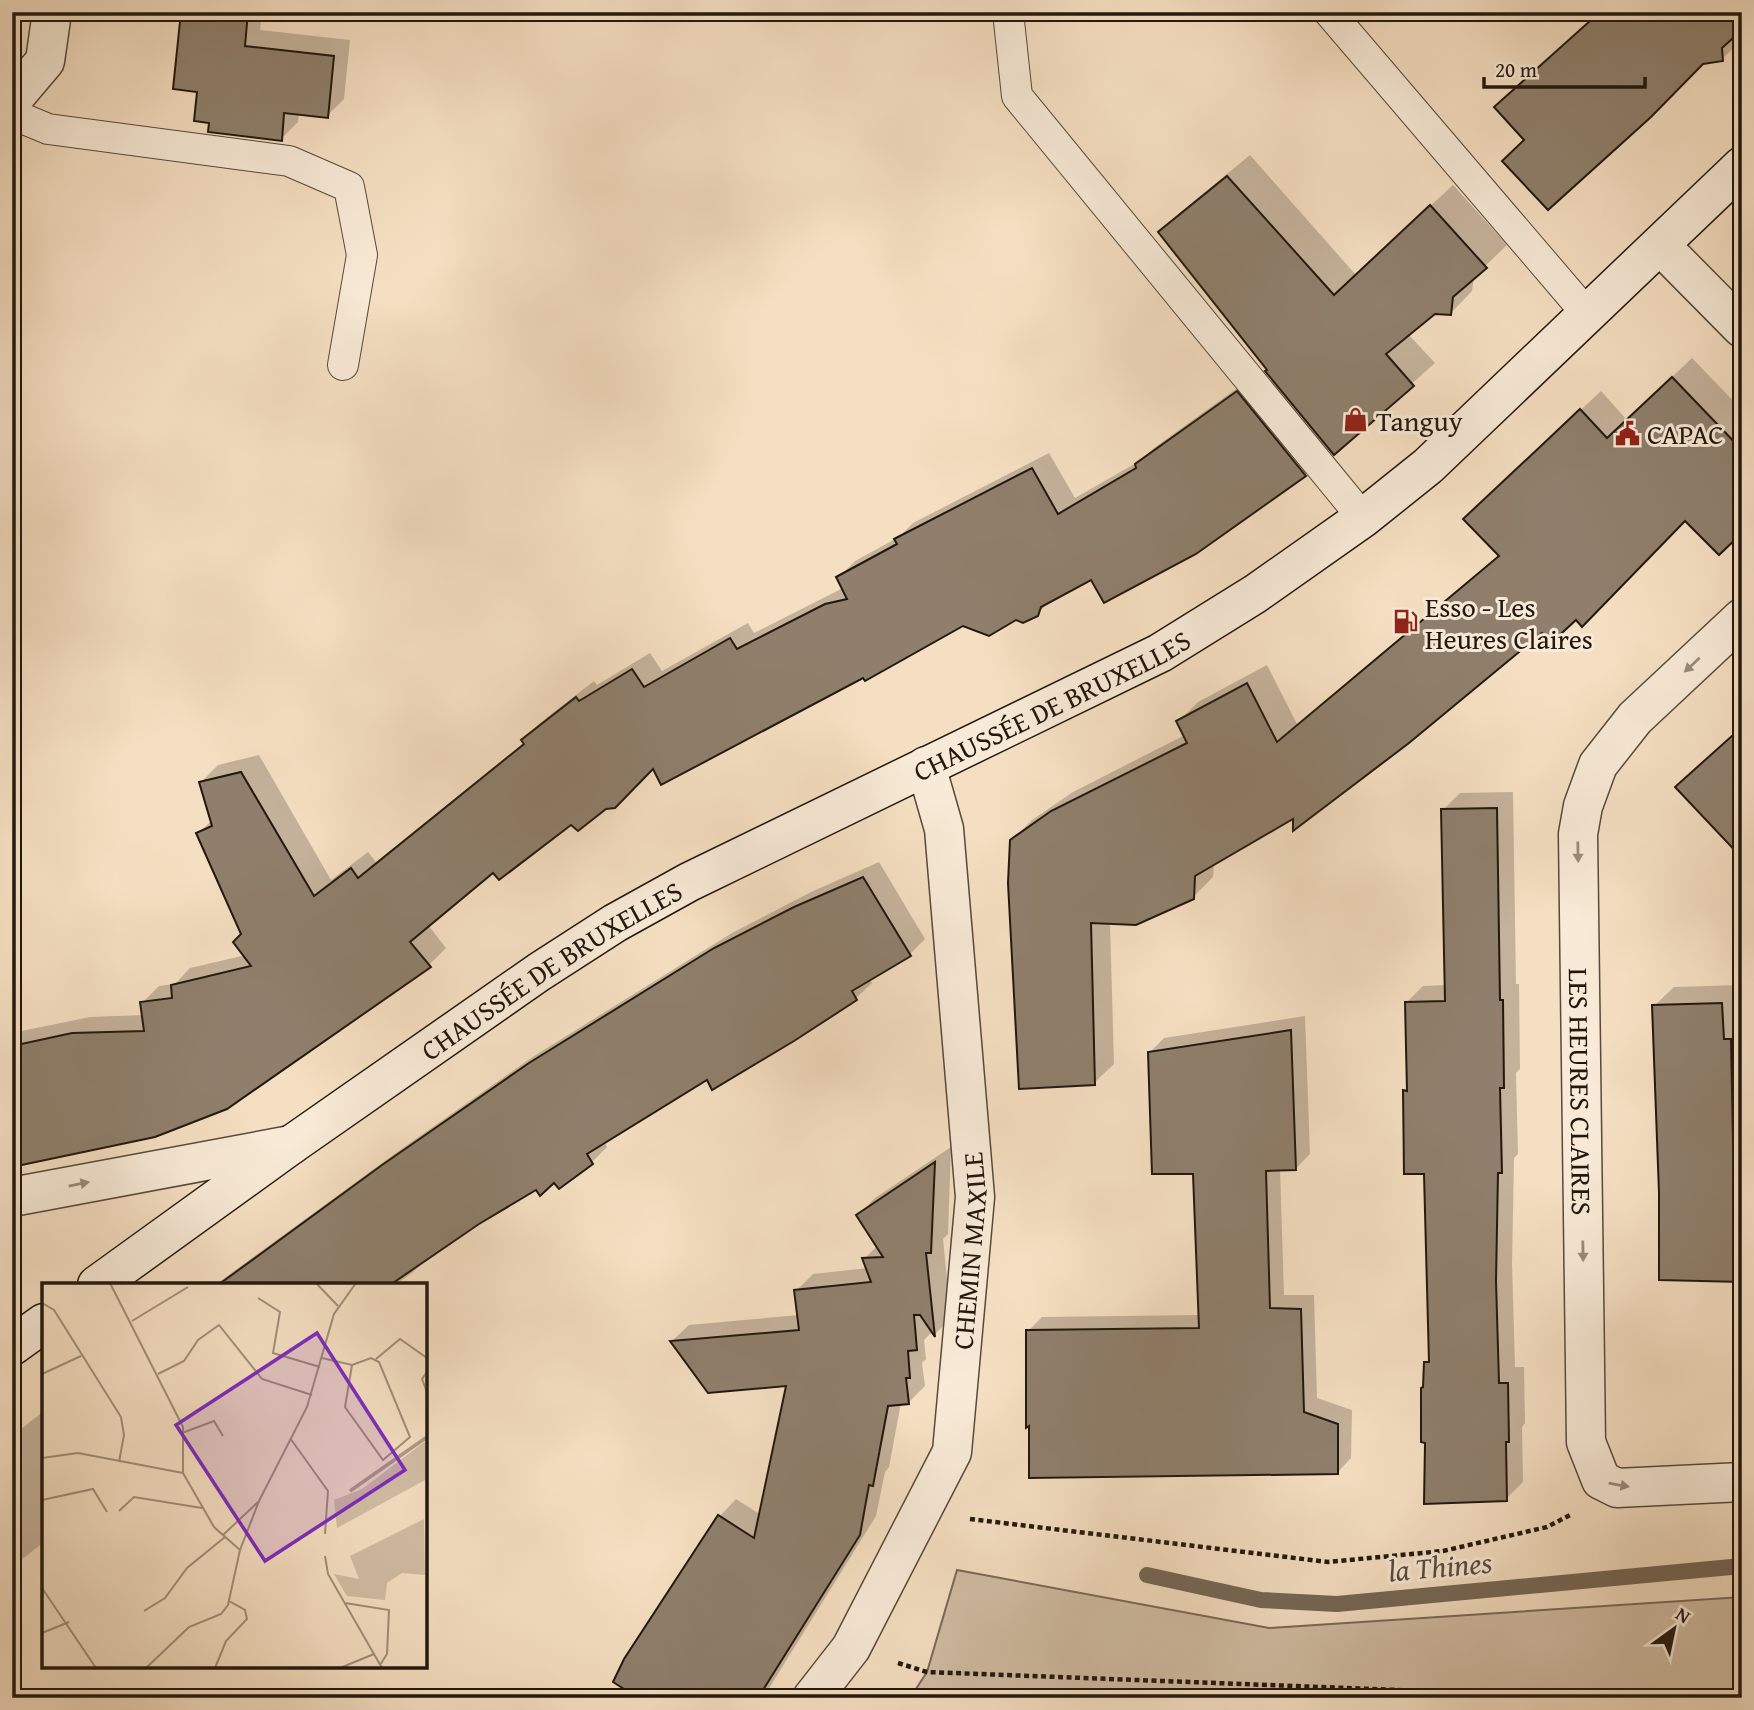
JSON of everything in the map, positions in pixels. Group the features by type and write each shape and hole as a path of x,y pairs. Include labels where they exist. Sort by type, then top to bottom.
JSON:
{"street":[{"path":"12,100 45,61 52,12"},
{"name":"CHAUSSÉE DE BRUXELLES","path":"100,1283 538,972 615,923 689,882 1160,653 1255,594 1363,518 1428,466 1742,166"},
{"path":"1660,245 1742,328"},
{"name":"LES HEURES CLAIRES","path":"1617,1488 1601,1480 1586,1442 1578,834 1583,806 1598,765 1635,718 1742,618"},
{"name":"CHEMIN MAXILE","path":"812,1698 851,1648 953,1452 975,1197 944,828 926,766"},
{"name":"CHAUSSÉE DE BRUXELLES","path":"12,1197 291,1145"},
{"path":"12,1346 42,1324"},
{"path":"1617,1488 1742,1482"}],"lane":[{"path":"1008,12 1017,96 1363,518"},
{"path":"1329,12 1588,315"},
{"path":"12,114 48,129 289,161 349,187 362,255 343,365"}],"path":[{"path":"920,1513 1328,1562 1443,1551 1547,1527 1617,1488"},
{"path":"851,1648 927,1672 1609,1698"}],"shaded area":[{"path":"957,1570 1269,1628 1742,1597 1742,1698 910,1698 927,1672"}],"building":[{"path":"181,12 248,12 245,46 334,56 328,118 284,113 282,141 208,132 209,123 194,121 197,92 173,89"},
{"path":"1600,12 1742,12 1742,30 1722,48 1723,61 1703,64 1651,117 1548,210 1502,161 1524,140 1494,107"},
{"path":"1227,176 1334,295 1430,205 1487,268 1453,297 1451,315 1435,314 1386,354 1414,386 1334,455 1265,371 1267,370 1158,232"},
{"path":"1672,377 1742,450 1742,533 1719,555 1685,521 1582,627 1576,620 1551,643 1542,633 1409,743 1293,831 1293,819 1195,876 1194,899 1136,925 1091,923 1095,1085 1019,1089 1008,883 1010,840 1051,811 1187,743 1176,721 1247,683 1277,742 1499,556 1463,519 1580,409 1607,438"},
{"path":"1237,391 1306,476 1196,554 1104,603 1091,580 1041,607 1038,616 1023,623 1016,620 989,636 963,626 865,681 863,678 661,785 653,769 615,808 606,809 578,831 571,825 499,880 493,873 410,942 431,967 227,1109 155,1137 12,1167 12,1046 72,1033 144,1031 140,1002 172,998 171,985 251,966 233,942 241,934 196,833 212,826 199,782 241,772 314,896 351,868 358,878 524,744 521,740 576,697 579,701 632,669 644,687 730,638 737,649 825,604 847,599 836,577 897,544 894,539 1032,468 1058,514 1136,468 1135,464"},
{"path":"1742,727 1742,858 1675,787"},
{"path":"1497,808 1504,1088 1500,1088 1502,1173 1498,1173 1496,1281 1499,1383 1508,1383 1507,1501 1424,1504 1425,1443 1421,1442 1421,1388 1424,1362 1429,1362 1424,1174 1404,1174 1403,1090 1407,1091 1405,1002 1445,1001 1441,809"},
{"path":"863,877 911,956 852,991 857,1000 794,1041 712,1090 707,1080 587,1154 593,1164 559,1189 554,1183 540,1196 536,1190 479,1224 393,1283 221,1283 382,1165 529,1063 714,948 794,907"},
{"path":"1722,1003 1724,1039 1731,1039 1734,1195 1742,1196 1742,1282 1659,1280 1659,1193 1652,1005"},
{"path":"1291,1030 1296,1170 1266,1171 1270,1308 1301,1309 1304,1412 1338,1424 1338,1474 1029,1478 1026,1330 1199,1328 1193,1174 1152,1174 1148,1052"},
{"path":"935,1162 931,1253 926,1253 935,1337 920,1315 914,1315 917,1350 908,1351 910,1378 906,1378 909,1404 888,1406 873,1486 869,1485 860,1535 758,1698 638,1698 613,1682 624,1659 718,1515 754,1538 786,1386 708,1393 670,1341 799,1330 794,1290 871,1282 862,1258 883,1257 856,1215"}],"waterway":[{"name":"la Thines","path":"1147,1575 1261,1600 1337,1604 1742,1566"}],"place":[{"name":"Tanguy","path":"1356,420"},
{"name":"CAPAC","path":"1627,433"},
{"name":"Esso - Les Heures Claires","path":"1405,622"}]}
